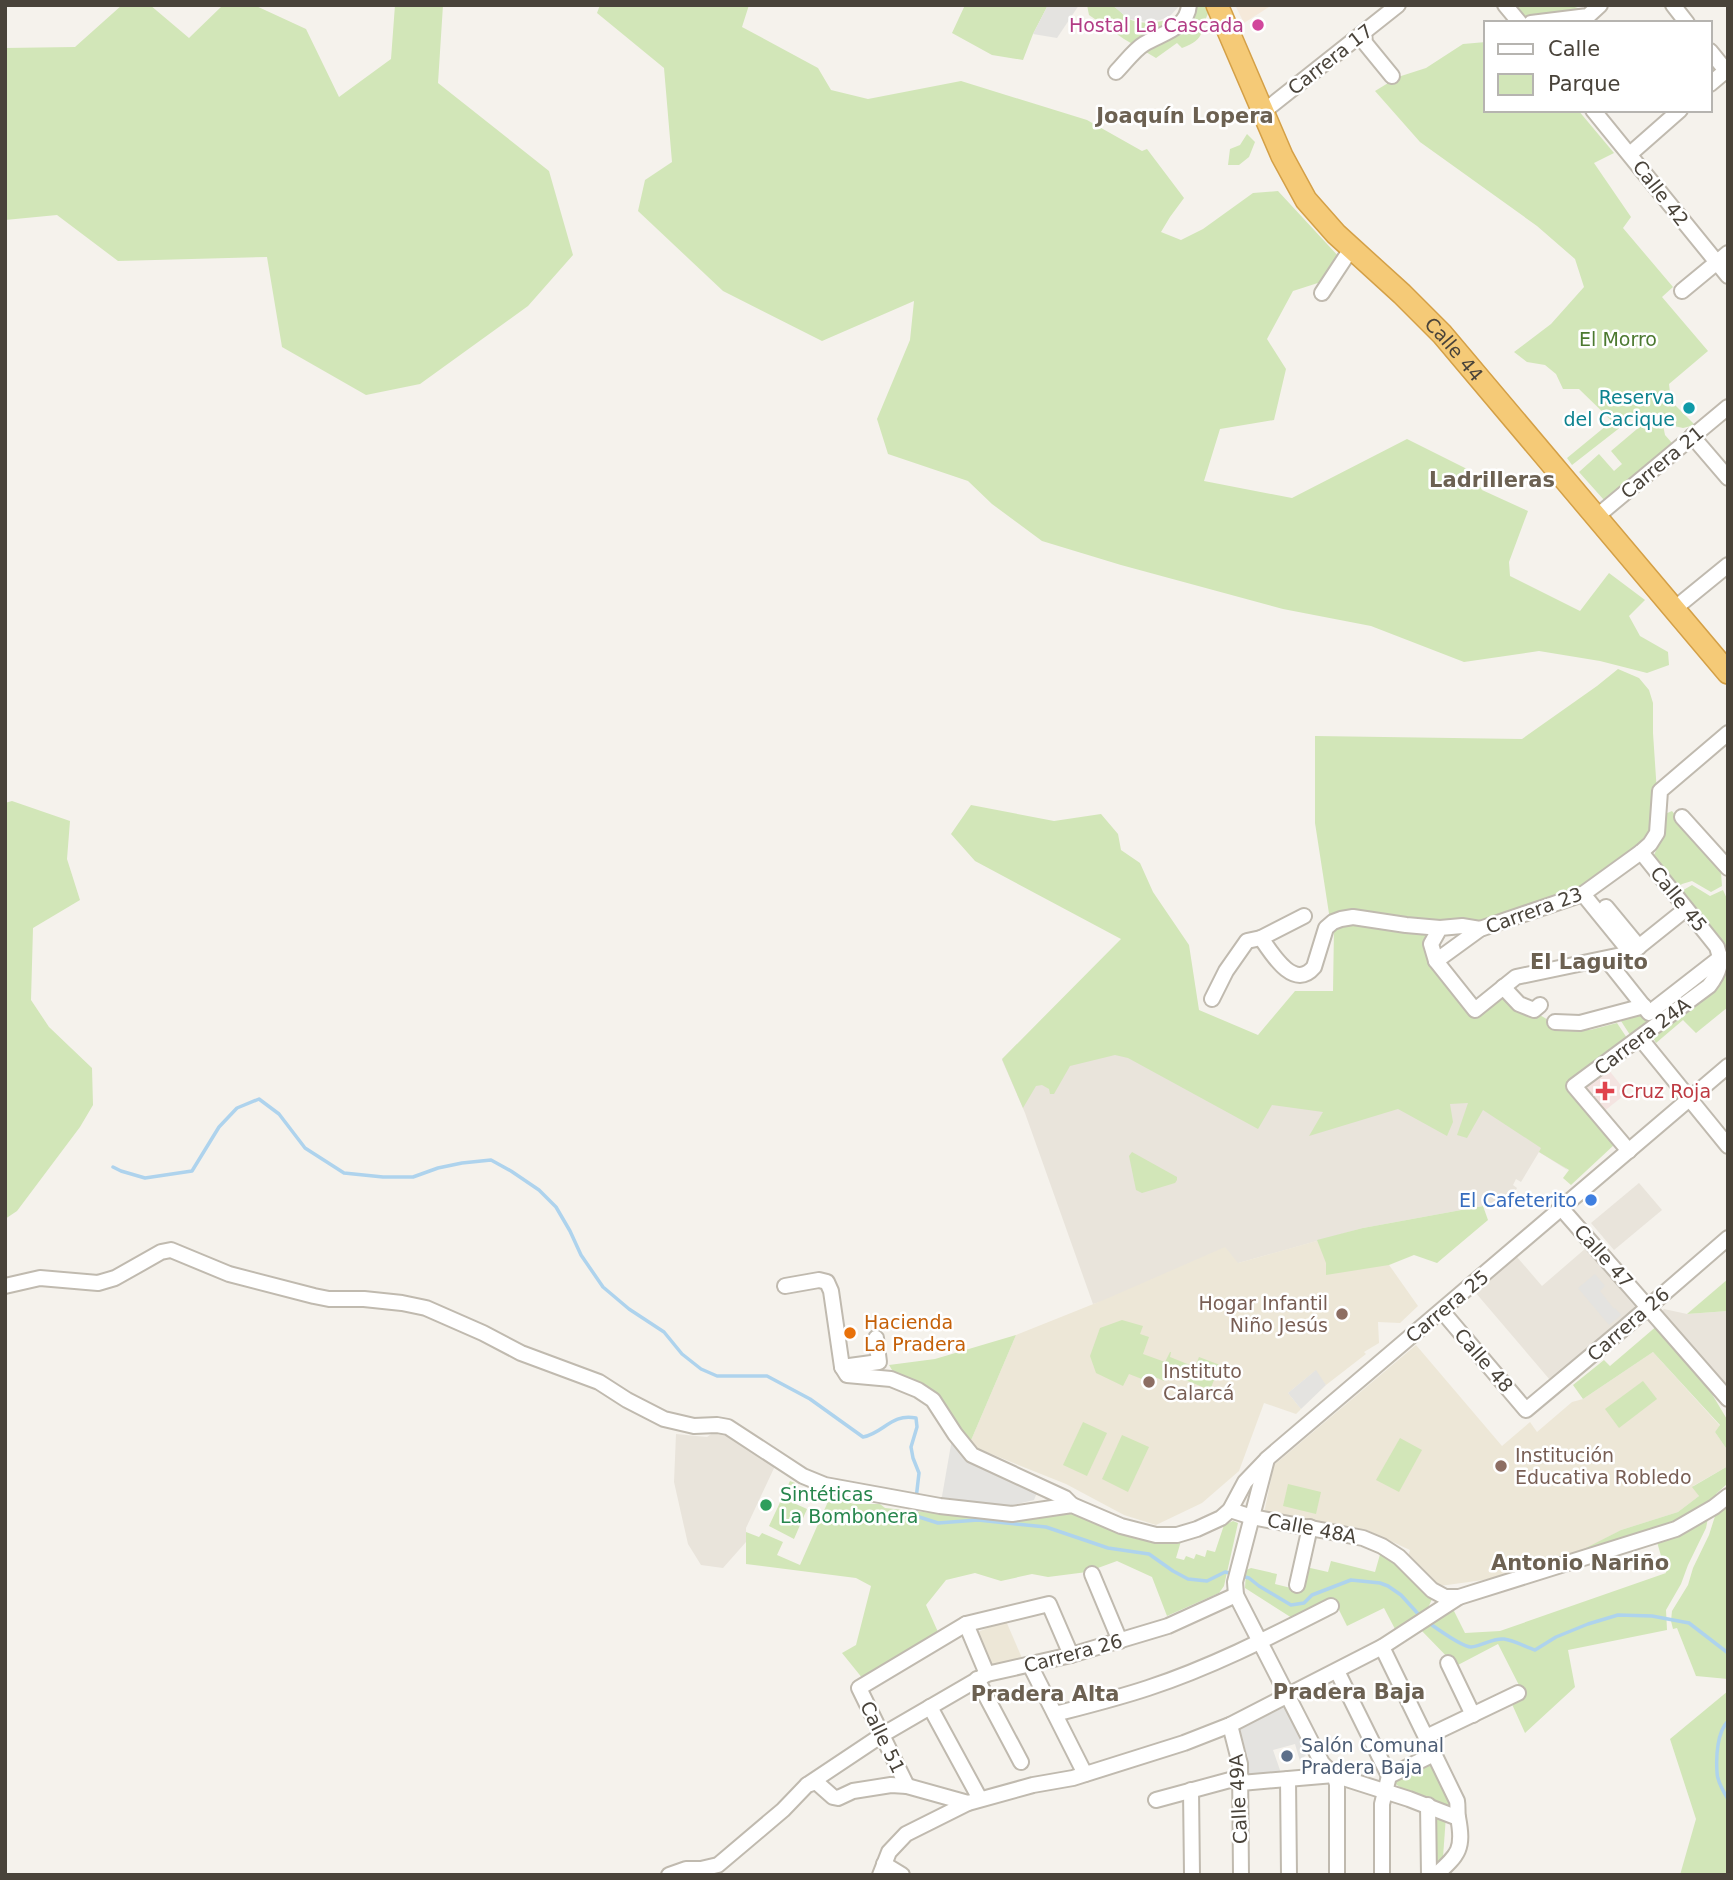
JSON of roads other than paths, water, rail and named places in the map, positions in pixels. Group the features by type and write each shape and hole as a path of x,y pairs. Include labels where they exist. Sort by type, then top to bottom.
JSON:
{"highway":[{"name":"Calle 44","path":"1217,5 1299,190 1324,222 1442,334 1728,673"}],"street":[{"path":"1116,72 1142,45 1175,29 1184,21 1189,5"},
{"name":"Carrera 17","path":"1263,112 1398,5"},
{"path":"1505,5 1518,21"},
{"path":"1547,21 1588,16 1600,5"},
{"path":"1673,5 1685,21"},
{"path":"1364,33 1365,43 1392,76"},
{"path":"1712,53 1727,71 1712,82"},
{"name":"Calle 42","path":"1595,112 1722,258 1728,276"},
{"path":"1630,154 1678,112"},
{"path":"1322,293 1351,249"},
{"path":"1682,291 1722,258"},
{"name":"Carrera 21","path":"1596,517 1728,407"},
{"path":"1692,436 1728,478"},
{"path":"1674,609 1727,567"},
{"name":"Carrera 23","path":"1436,961 1480,929 1587,891 1641,852 1657,834 1660,791 1728,733"},
{"path":"1682,817 1728,868"},
{"name":"Calle 45","path":"1641,852 1717,947 1721,957"},
{"path":"1587,891 1635,950"},
{"path":"1440,928 1431,944 1436,961 1475,1010 1516,977 1606,959 1635,950 1686,909"},
{"path":"1212,999 1226,971 1247,941 1261,939 1304,916"},
{"path":"1261,939 1287,970 1302,976 1314,967 1326,928 1341,919 1353,917 1406,925 1480,929"},
{"name":"Carrera 24A","path":"1629,1151 1574,1086 1709,986 1720,968 1721,957"},
{"name":"Carrera 24A","path":"1555,1022 1580,1023 1646,1009 1721,957"},
{"path":"1606,959 1646,1009"},
{"path":"1503,987 1519,1004 1534,1010 1540,1005"},
{"path":"1640,1038 1728,1146"},
{"name":"Carrera 25","path":"1230,1510 1245,1482 1268,1458 1728,1066"},
{"name":"Calle 47","path":"1562,1208 1728,1399"},
{"name":"Carrera 26","path":"1526,1410 1728,1238"},
{"path":"5,1286 40,1278 98,1283 115,1278 161,1252 171,1250 229,1274 314,1296 364,1299 414,1306 443,1314 528,1357 599,1382 664,1419 694,1426 728,1427 804,1477 825,1485 940,1506 1012,1514 1072,1505"},
{"path":"785,1286 819,1280 827,1282 831,1291 842,1367 847,1375 891,1379 918,1390 933,1400 972,1455 1121,1527 1156,1535 1177,1535 1198,1529 1221,1518 1230,1510"},
{"name":"Calle 48","path":"1442,1311 1526,1410"},
{"path":"842,1367 879,1362 876,1338"},
{"path":"1268,1458 1235,1589 1322,1763 1334,1776 1337,1784 1337,1875"},
{"path":"902,1875 882,1869 889,1852 906,1834 974,1801 1085,1774 1230,1725 1382,1647 1459,1597 1676,1529 1728,1496"},
{"name":"Calle 48A","path":"1230,1510 1252,1517 1363,1538 1399,1557 1432,1590 1445,1597 1459,1597"},
{"path":"1297,1585 1310,1527"},
{"path":"1092,1574 1120,1641"},
{"name":"Carrera 26","path":"669,1875 686,1869 701,1869 718,1864 783,1810 807,1785 882,1735 982,1676 1071,1655 1168,1626 1235,1589"},
{"path":"1021,1762 982,1676 967,1624 1049,1604 1071,1655"},
{"path":"1055,1714 1150,1687 1206,1666 1261,1642 1331,1606"},
{"name":"Calle 51","path":"907,1786 859,1688 967,1624"},
{"path":"1382,1647 1457,1801 1461,1827 1460,1846 1449,1863 1436,1875"},
{"path":"1448,1664 1473,1715"},
{"path":"1030,1665 1085,1774"},
{"path":"1337,1671 1389,1776 1382,1804 1382,1875"},
{"path":"1426,1737 1518,1693"},
{"path":"930,1707 974,1801"},
{"name":"Calle 49A","path":"1230,1725 1240,1764 1241,1875"},
{"path":"1389,1776 1434,1754"},
{"path":"1156,1800 1241,1780 1334,1776 1428,1805 1458,1818"},
{"path":"1288,1779 1289,1875"},
{"path":"807,1785 816,1782 833,1797 838,1798 853,1791 891,1784 974,1801"},
{"path":"1191,1790 1192,1875"},
{"path":"1428,1805 1429,1875"}],"waterway":[{"path":"113,1167 145,1178 192,1171 219,1127 237,1108 259,1099 279,1114 305,1148 344,1173 413,1177 438,1168 491,1160 539,1190 556,1207 581,1255 603,1287 629,1309 664,1332 682,1354 701,1369 717,1376 767,1376 810,1399 863,1437 900,1418 916,1418 917,1427 911,1447 919,1473 916,1499"},
{"path":"916,1507 916,1516 938,1523 978,1520 1046,1527 1108,1548 1149,1554 1188,1579 1207,1581 1225,1572 1234,1574"},
{"path":"1241,1576 1249,1578 1291,1605 1304,1603 1312,1595 1351,1580 1380,1583 1401,1595 1420,1616"},
{"path":"1429,1623 1467,1646 1504,1639 1535,1650 1556,1637 1618,1615 1652,1616 1689,1623 1728,1653"},
{"path":"1728,1721 1719,1738 1717,1752 1717,1775 1728,1799"}],"place":[{"name":"Hostal La Cascada","path":"1258,25"},
{"name":"Reserva del Cacique","path":"1689,408"},
{"name":"Cruz Roja","path":"1605,1091"},
{"name":"El Cafeterito","path":"1591,1200"},
{"name":"Hogar Infantil Niño Jesús","path":"1342,1314"},
{"name":"Hacienda La Pradera","path":"850,1333"},
{"name":"Instituto Calarcá","path":"1149,1382"},
{"name":"Institución Educativa Robledo","path":"1501,1466"},
{"name":"Sintéticas La Bombonera","path":"766,1505"},
{"name":"Salón Comunal Pradera Baja","path":"1287,1756"}],"district":[{"name":"Joaquín Lopera","path":"1185,116"},
{"name":"Ladrilleras","path":"1492,480"},
{"name":"El Laguito","path":"1589,962"},
{"name":"Antonio Nariño","path":"1580,1563"},
{"name":"Pradera Baja","path":"1349,1692"},
{"name":"Pradera Alta","path":"1045,1694"}],"park label":[{"name":"El Morro","path":"1618,339"}]}
